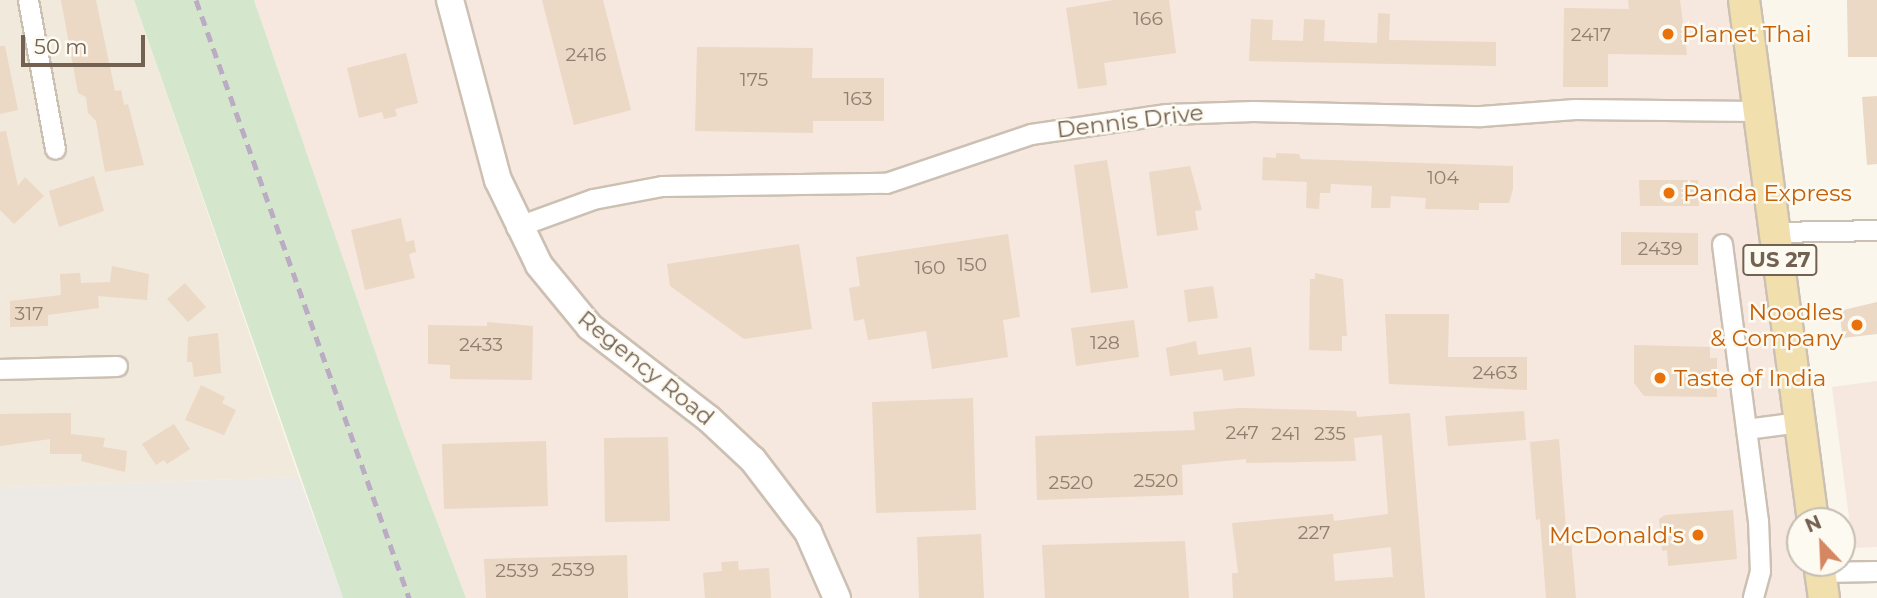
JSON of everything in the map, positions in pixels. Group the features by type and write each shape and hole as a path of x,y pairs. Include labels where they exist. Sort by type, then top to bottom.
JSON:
{"main road":[{"name":"US 27","path":"1744,0 1811,507"}],"street":[{"path":"28,0 55,149"},
{"name":"Regency Road","path":"450,0 490,157 516,227 563,299 590,327 709,419 772,481 808,532 837,598"},
{"name":"Dennis Drive","path":"516,227 593,198 662,186 886,183 1031,134 1167,114 1253,111 1480,116 1575,109 1759,111"},
{"path":"1776,232 1877,230"},
{"path":"1722,244 1760,550 1753,598"},
{"path":"0,369 117,366"},
{"path":"1746,429 1800,422"},
{"path":"1821,578 1877,571"}],"shaded area":[{"path":"0,0 134,0 299,477 0,487"},
{"path":"254,0 1744,0 1798,507 1786,507 1786,577 1821,577 1824,598 466,598 403,432"},
{"path":"1877,381 1877,547 1856,548 1856,507 1848,507 1832,387"},
{"path":"299,477 343,598 0,598 0,487"}],"green space":[{"path":"134,0 254,0 403,432 466,598 343,598"}],"building":[{"path":"61,0 96,0 115,91 121,90 124,105 128,104 144,165 105,172 96,121 88,113 86,97 78,93"},
{"path":"542,0 603,0 631,110 574,125"},
{"path":"1114,0 1169,0 1176,53 1104,63 1107,85 1078,89 1066,8"},
{"path":"1628,0 1680,0 1687,55 1608,54 1608,87 1563,87 1564,8 1629,9"},
{"path":"1847,0 1877,0 1877,57 1848,57"},
{"path":"1378,13 1390,14 1389,40 1496,42 1496,66 1249,61 1251,19 1273,20 1272,40 1303,41 1304,19 1325,20 1324,41 1377,43"},
{"path":"0,46 5,46 18,110 0,114"},
{"path":"697,47 813,48 812,78 884,78 884,121 813,121 813,133 695,131"},
{"path":"406,53 418,103 395,109 397,116 384,119 382,112 359,118 347,68"},
{"path":"1877,96 1877,164 1867,165 1862,97"},
{"path":"6,131 18,186 25,177 44,196 14,224 0,210 0,132"},
{"path":"1276,153 1299,154 1301,159 1513,166 1513,189 1509,203 1479,203 1479,210 1425,209 1426,198 1391,196 1390,208 1371,208 1372,186 1331,184 1330,193 1320,193 1319,209 1306,208 1307,182 1262,180 1263,157 1276,158"},
{"path":"1107,160 1128,288 1091,293 1074,165"},
{"path":"1190,166 1202,210 1195,211 1198,230 1157,236 1149,172"},
{"path":"94,176 104,211 59,227 49,191"},
{"name":"Panda Express","path":"1639,180 1698,180 1699,206 1640,206"},
{"path":"401,218 406,242 414,240 416,252 409,254 415,278 365,290 351,230"},
{"path":"1621,232 1698,233 1698,265 1621,265"},
{"path":"1008,234 1020,317 1003,320 1008,357 932,369 926,331 868,340 864,319 854,321 849,288 860,286 856,257"},
{"path":"799,244 812,329 744,339 670,286 667,264"},
{"path":"112,266 149,274 147,300 98,296 99,308 48,315 48,326 10,327 10,301 61,295 60,274 80,273 81,283 110,282"},
{"path":"1315,273 1343,279 1347,336 1342,336 1342,351 1309,350 1310,279 1315,279"},
{"path":"185,283 206,307 188,322 167,299"},
{"path":"1213,286 1218,318 1188,322 1184,290"},
{"name":"Noodles & Company","path":"1877,302 1877,334 1843,338 1839,311"},
{"path":"1385,314 1449,314 1448,357 1527,357 1527,390 1389,384"},
{"path":"1134,320 1139,357 1076,366 1071,328"},
{"path":"487,322 533,326 532,380 450,379 450,365 428,364 428,325 487,326"},
{"path":"218,333 221,373 194,377 192,362 187,362 188,337"},
{"path":"1196,341 1198,355 1251,347 1255,376 1224,381 1222,369 1170,376 1166,348"},
{"path":"1634,345 1710,347 1710,358 1717,358 1717,397 1644,396 1634,383"},
{"path":"201,385 225,397 222,403 236,410 224,435 185,420"},
{"path":"973,398 976,510 876,513 872,402"},
{"path":"1239,408 1356,411 1357,417 1410,413 1425,598 1233,598 1232,573 1238,573 1232,523 1333,514 1334,521 1388,514 1382,435 1354,438 1356,461 1246,463 1246,459 1182,465 1183,495 1037,500 1035,436 1195,430 1193,412","holes":["1391,547 1393,577 1335,581 1333,554"]},
{"path":"1524,411 1526,440 1448,446 1445,416"},
{"path":"71,413 71,434 105,438 103,447 127,451 125,472 81,461 82,454 50,454 50,439 0,446 0,414"},
{"path":"174,424 190,449 167,464 164,460 156,465 142,444"},
{"path":"668,437 670,521 605,522 604,438"},
{"path":"1559,439 1566,529 1570,529 1576,598 1546,598 1540,519 1536,520 1530,442"},
{"path":"546,441 548,506 444,509 442,444"},
{"name":"McDonald's","path":"1733,510 1737,559 1668,566 1667,550 1662,551 1659,519 1665,515"},
{"path":"981,534 984,598 919,598 917,537"},
{"path":"1185,541 1189,598 1045,598 1042,545"},
{"path":"627,555 628,598 486,598 484,559"},
{"path":"738,561 739,570 769,568 771,598 705,598 703,573 722,571 721,562"}],"railway":[{"path":"196,0 409,598"}],"place":[{"name":"Planet Thai","path":"1668,34"},
{"name":"Panda Express","path":"1669,193"},
{"name":"Noodles & Company","path":"1857,325"},
{"name":"Taste of India","path":"1660,378"},
{"name":"McDonald's","path":"1698,535"}]}
